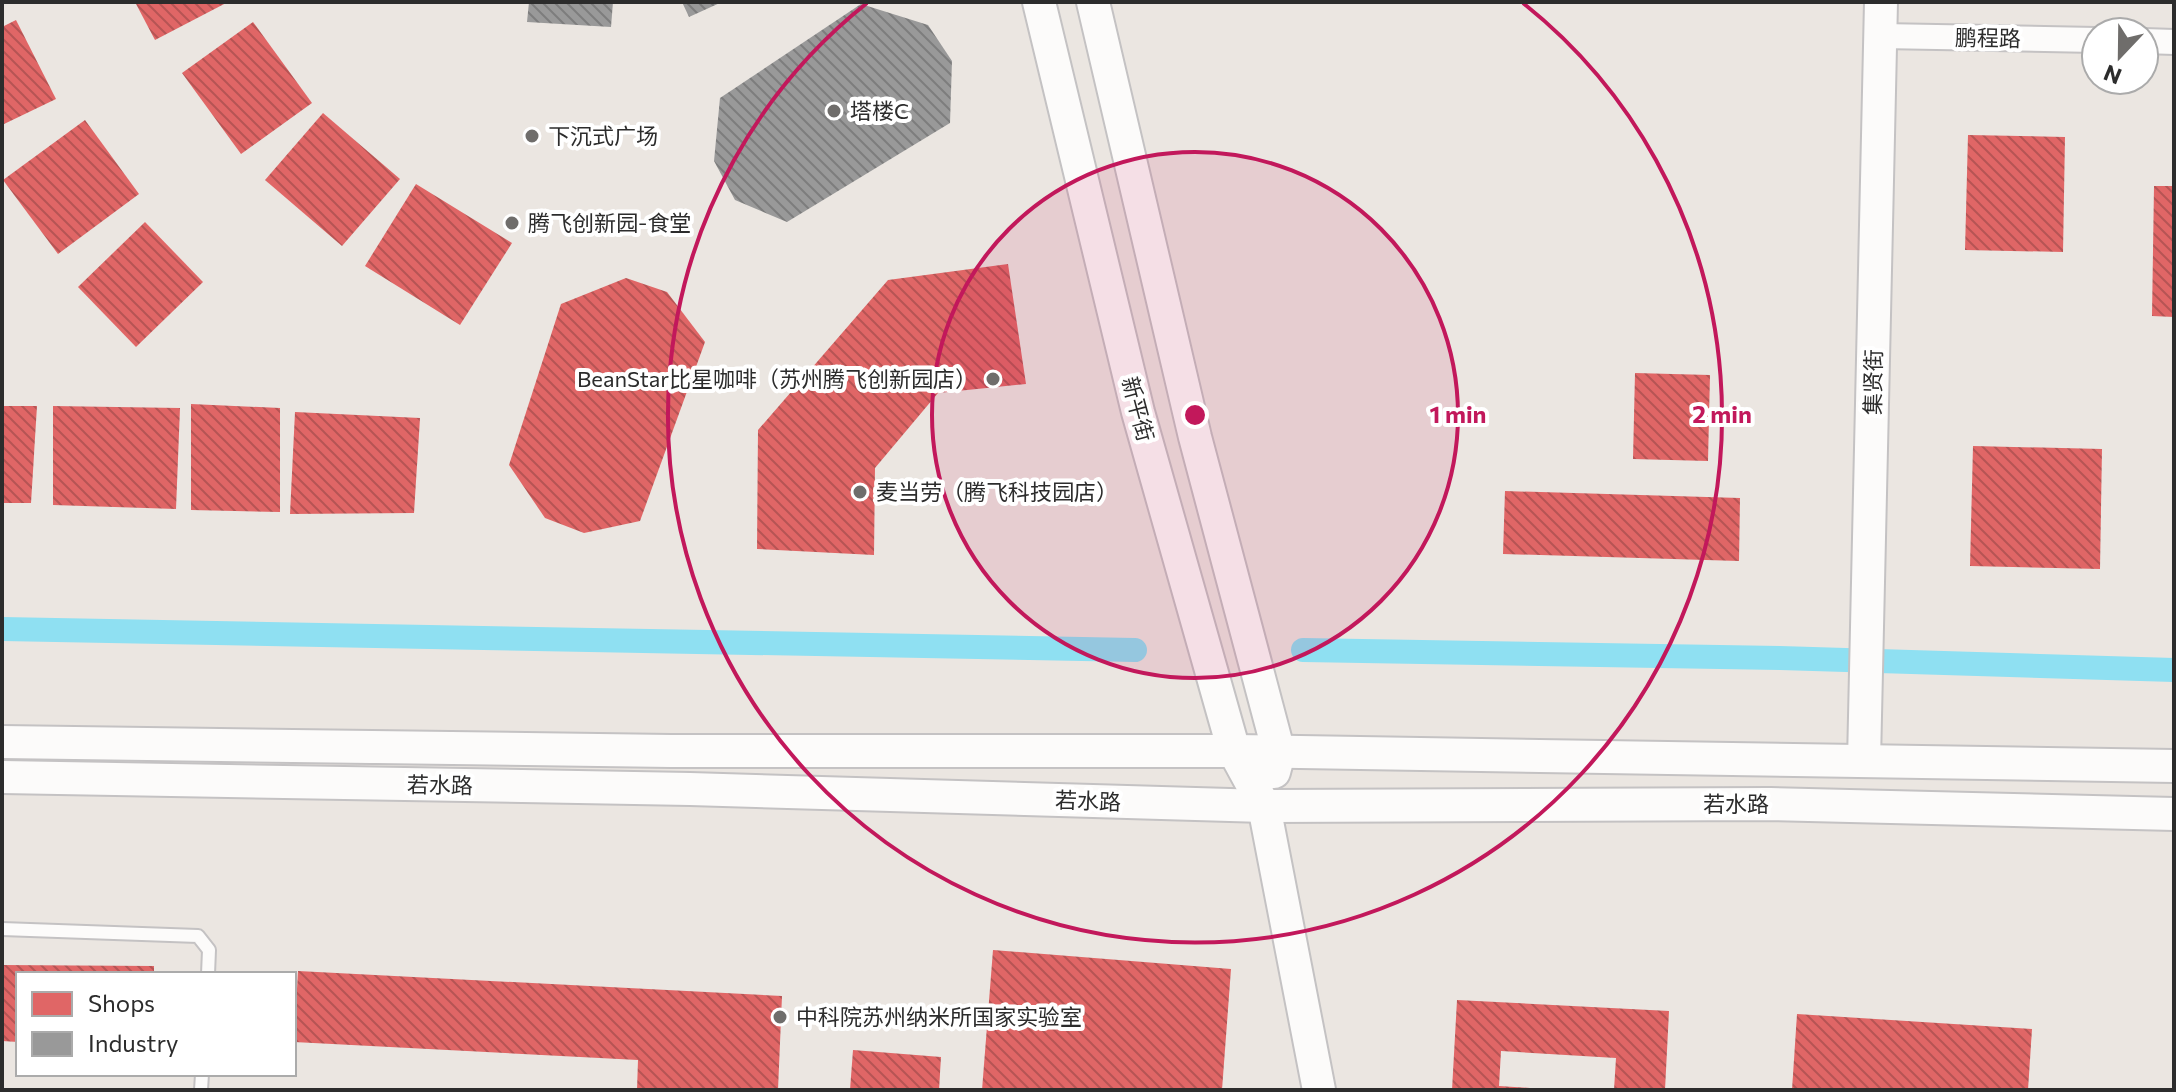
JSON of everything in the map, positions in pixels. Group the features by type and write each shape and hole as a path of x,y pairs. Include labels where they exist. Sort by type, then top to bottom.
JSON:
{"main road":[{"name":"新平街","path":"1039,2 1138,412 1234,751 1264,806 1319,1090"},
{"path":"1093,2 1195,437 1279,753"},
{"name":"集贤街","path":"1864,761 1881,2"},
{"name":"若水路","path":"2,742 671,751 1234,751 2174,766"},
{"name":"新平街","path":"1264,806 1279,753"},
{"name":"若水路","path":"2,777 690,789 1264,806 1770,804 2174,814"}],"street":[{"name":"鹏程路","path":"1881,36 2080,40"}],"lane":[{"path":"2,929 198,936 209,950 208,972"}],"building: Shops":[{"path":"135,2 228,2 155,40"},
{"path":"16,20 56,99 2,125 2,27"},
{"path":"253,22 312,103 241,154 182,73"},
{"path":"323,113 400,179 342,246 265,180"},
{"path":"85,120 139,194 58,254 3,180"},
{"path":"1968,135 2065,137 2063,252 1965,250"},
{"path":"416,184 512,243 460,325 365,266"},
{"path":"2154,186 2174,186 2174,317 2152,316"},
{"path":"145,222 203,282 136,347 78,287"},
{"path":"1008,264 1026,384 938,393 875,468 874,555 757,549 758,430 888,280"},
{"path":"626,278 667,292 705,342 640,521 584,533 545,518 509,465 561,304"},
{"path":"1635,373 1710,375 1708,461 1633,459"},
{"path":"191,404 280,408 280,512 191,510"},
{"path":"2,406 37,406 31,503 2,503"},
{"path":"53,406 180,408 176,509 53,505"},
{"path":"295,412 420,418 414,513 290,514"},
{"path":"1973,446 2102,449 2100,569 1970,566"},
{"path":"1505,491 1740,498 1739,561 1503,554"},
{"path":"993,950 1231,969 1222,1090 982,1090"},
{"path":"2,965 154,966 154,972 16,972 16,1042 2,1041"},
{"path":"298,971 782,996 778,1090 637,1090 638,1060 296,1042"},
{"path":"1457,1000 1669,1011 1665,1090 1614,1090 1616,1058 1501,1051 1499,1086 1530,1090 1452,1090"},
{"path":"1797,1014 2032,1029 2028,1090 1792,1090"},
{"path":"853,1050 941,1057 939,1090 850,1090"}],"building: Industry":[{"path":"529,2 613,2 611,27 527,22"},
{"path":"682,2 722,2 689,17"},
{"name":"塔楼C","path":"861,4 928,25 952,61 950,123 787,222 735,200 714,161 720,98"}],"waterway":[{"path":"2,629 1135,650"},
{"path":"1303,650 1780,658 2174,670"}],"place":[{"name":"塔楼C","path":"834,111"},
{"name":"下沉式广场","path":"532,136"},
{"name":"腾飞创新园-食堂","path":"512,223"},
{"name":"BeanStar比星咖啡（苏州腾飞创新园店）","path":"993,379"},
{"name":"麦当劳（腾飞科技园店）","path":"860,492"},
{"name":"中科院苏州纳米所国家实验室","path":"780,1017"}]}
